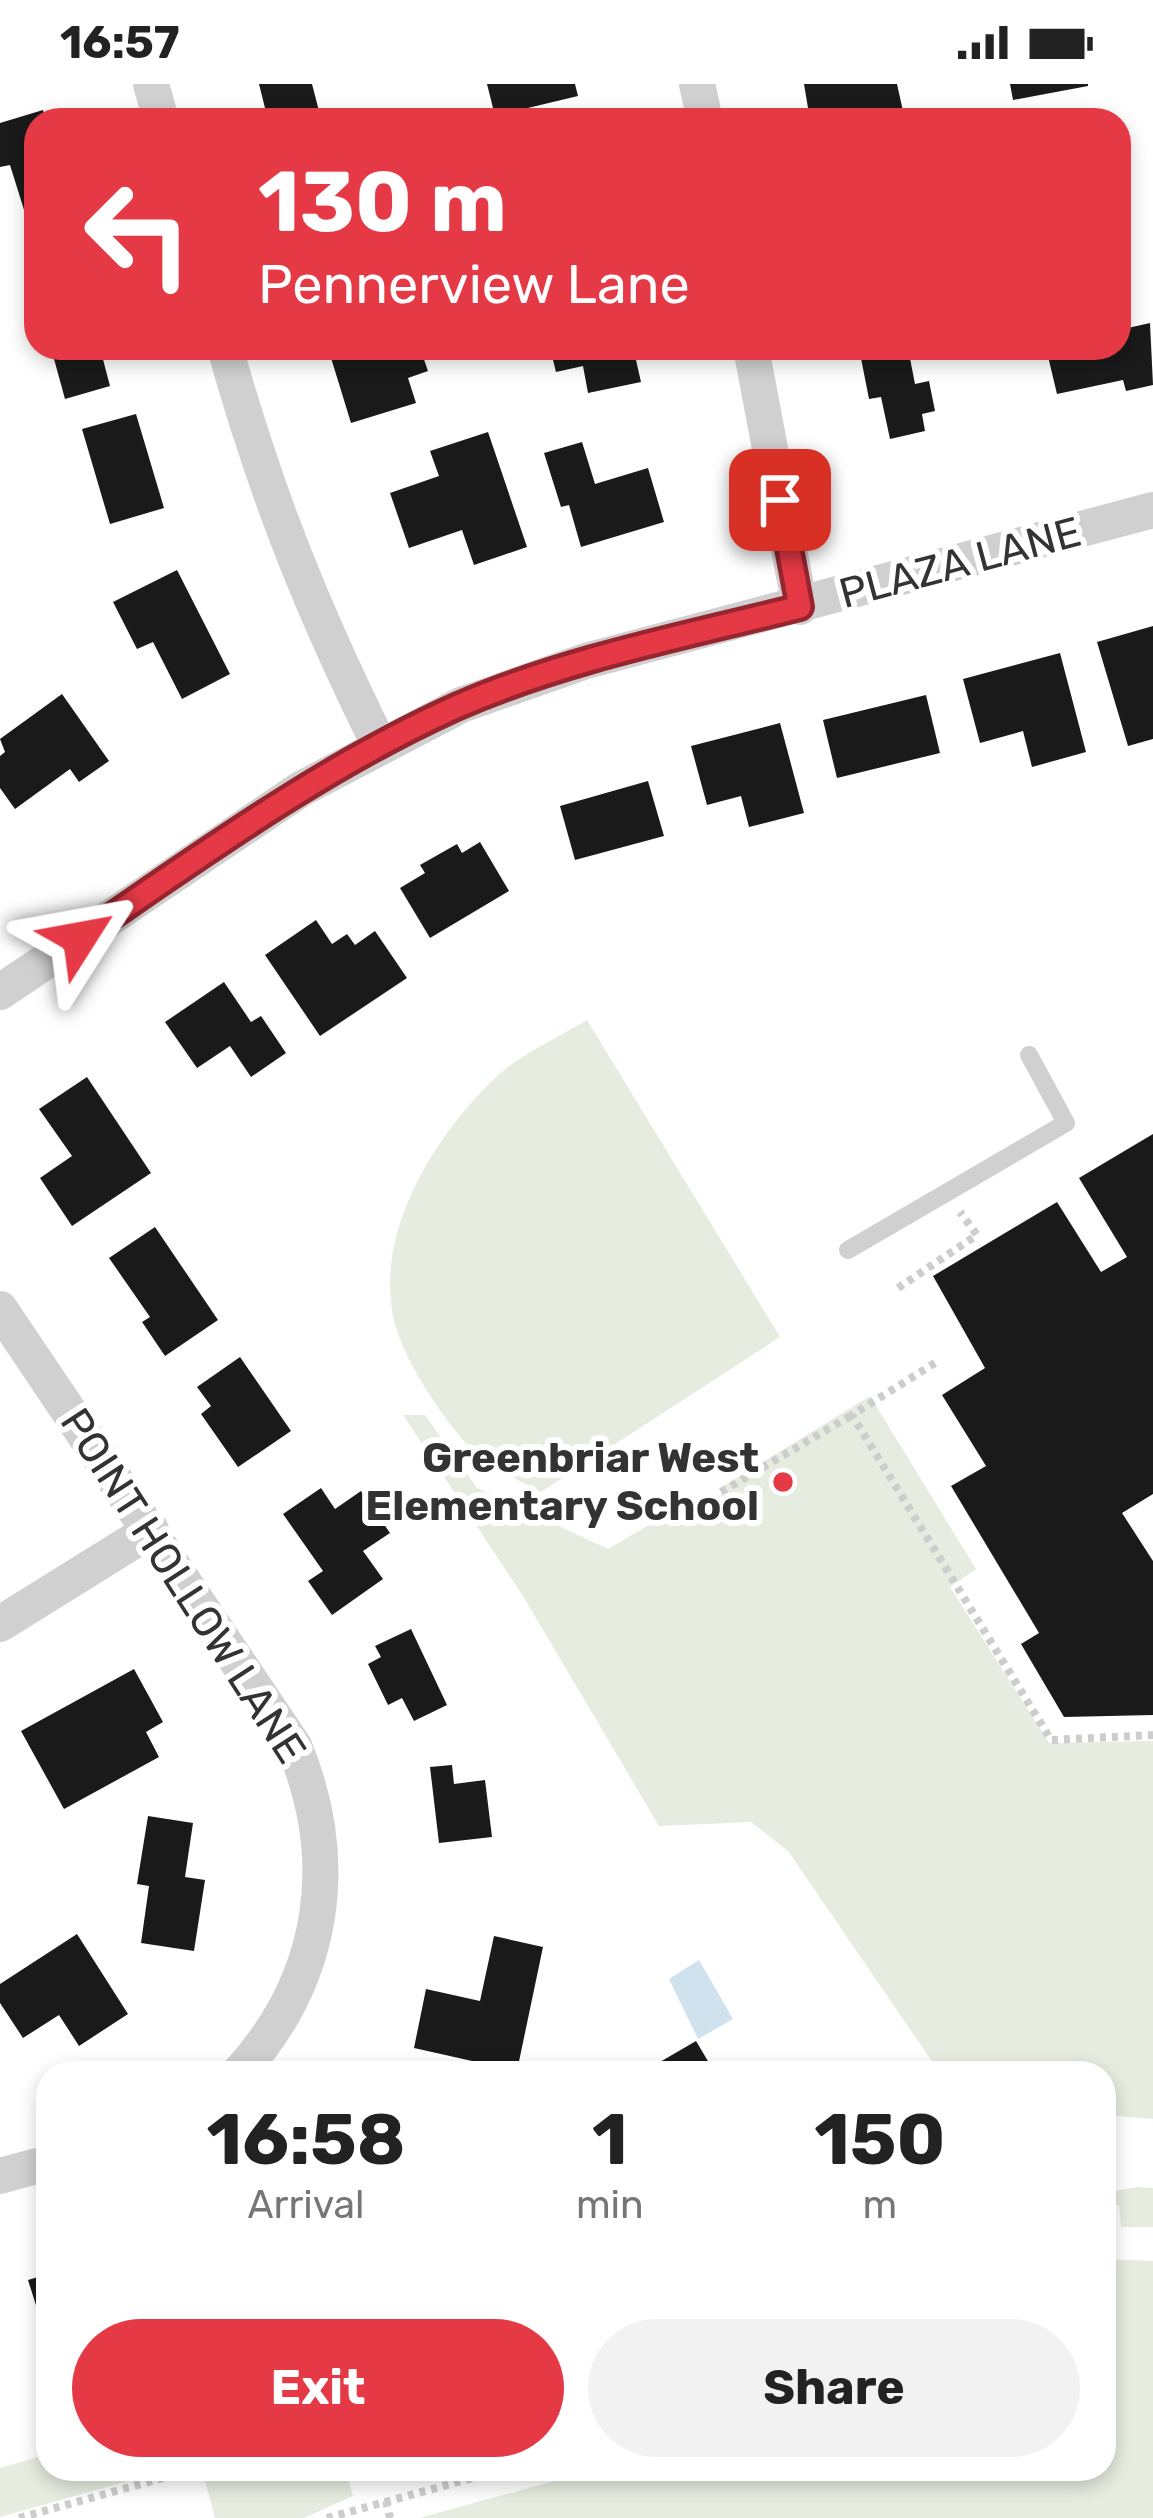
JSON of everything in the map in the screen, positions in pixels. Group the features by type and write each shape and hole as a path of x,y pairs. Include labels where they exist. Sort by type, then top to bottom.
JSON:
{"street":[{"path":"228,360 262,482 303,586 379,744"},
{"path":"753,360 800,607"},
{"name":"PLAZA LANE","path":"2,986 301,789 461,705 586,661 1153,510"},
{"name":"POINT HOLLOW LANE","path":"0,1309 294,1746 318,1818 323,1892 308,1962 278,2025 249,2061"},
{"path":"0,1624 151,1530"},
{"path":"0,2176 36,2166"}],"lane":[{"path":"848,1250 1066,1123 1029,1055"}],"path":[{"path":"898,1288 977,1235 956,1207"},
{"path":"722,1492 935,1363"},
{"path":"852,1415 1051,1740 1153,1735"},
{"path":"19,2518 149,2481"},
{"path":"326,2518 459,2481"},
{"path":"347,2498 351,2509"},
{"path":"386,2500 390,2518"}],"shaded area":[{"path":"587,1020 780,1337 541,1492 471,1449 424,1386 393,1316 393,1251 415,1187 472,1102 504,1070"},
{"path":"870,1396 976,1569 950,1587 1049,1743 1153,1741 1153,2119 1116,2116 1116,2061 932,2061 788,1851 751,1822 659,1826 523,1596 403,1415 425,1415 477,1488 608,1549 683,1505 725,1494 722,1487"},
{"path":"1153,2188 1153,2227 1121,2227 1116,2191"},
{"path":"1116,2259 1153,2261 1153,2518 419,2518 554,2481 1116,2481"},
{"path":"36,2458 36,2481 129,2481 0,2517 0,2468"},
{"path":"205,2481 349,2481 353,2496 304,2518 215,2518"}],"water":[{"path":"699,1960 733,2019 698,2039 669,1979"}],"building":[{"path":"259,84 312,84 318,108 265,108"},
{"path":"487,84 575,84 578,96 528,108 493,108"},
{"path":"804,84 897,84 902,108 808,108"},
{"path":"1010,84 1088,84 1088,86 1013,100"},
{"path":"24,116 24,210 10,165 0,167 0,123"},
{"path":"1150,323 1153,385 1126,391 1123,380 1057,394 1049,360 1131,360 1131,327"},
{"path":"54,360 103,360 110,386 65,399"},
{"path":"332,360 424,360 428,371 408,378 416,403 351,423"},
{"path":"553,360 636,360 641,382 588,393 583,366 556,372"},
{"path":"861,360 910,360 915,384 929,381 935,411 922,414 925,431 890,439 881,397 869,399"},
{"path":"136,414 164,508 110,524 82,429"},
{"path":"488,432 527,547 474,565 462,530 409,548 390,493 439,476 430,451"},
{"path":"582,442 595,484 648,468 664,522 581,547 569,505 561,507 544,453"},
{"path":"177,570 230,674 182,699 153,642 137,649 113,602"},
{"path":"1153,626 1153,739 1128,746 1097,642"},
{"path":"1060,653 1086,752 1032,767 1023,731 980,743 963,679"},
{"path":"62,694 109,761 79,782 70,769 15,809 0,788 0,756 5,752 0,739"},
{"path":"926,695 940,753 837,778 823,720"},
{"path":"780,723 804,813 749,827 741,796 707,805 691,746"},
{"path":"648,781 664,836 575,860 560,806"},
{"path":"480,842 509,891 430,938 400,888 425,873 420,865 457,844 462,853"},
{"path":"316,920 332,944 347,934 355,945 375,931 407,978 320,1036 265,955"},
{"path":"224,982 251,1022 261,1016 286,1053 251,1077 230,1046 197,1068 165,1022"},
{"path":"87,1077 151,1173 72,1226 40,1178 72,1156 39,1109"},
{"path":"1153,1134 1153,1494 1122,1513 1153,1561 1153,1715 1064,1717 1021,1644 1039,1633 951,1486 986,1466 942,1395 985,1368 933,1276 1057,1202 1101,1272 1127,1257 1079,1178"},
{"path":"155,1227 218,1320 165,1356 142,1322 150,1317 109,1258"},
{"path":"240,1357 291,1431 238,1467 201,1414 211,1406 197,1387"},
{"path":"321,1488 335,1509 361,1491 390,1533 363,1551 383,1579 332,1615 308,1581 323,1571 283,1514"},
{"path":"411,1629 447,1705 414,1721 402,1698 388,1705 368,1664 381,1657 375,1646"},
{"path":"134,1669 163,1722 146,1732 159,1757 64,1809 21,1731"},
{"path":"452,1765 454,1784 485,1780 492,1837 439,1843 430,1767"},
{"path":"148,1816 193,1823 185,1877 205,1880 194,1951 141,1943 149,1886 137,1884"},
{"path":"77,1934 128,2014 79,2046 59,2015 23,2038 0,2003 0,1984"},
{"path":"494,1936 543,1947 519,2061 472,2061 414,2048 426,1989 480,2001"},
{"path":"696,2041 708,2061 662,2061"},
{"path":"36,2278 36,2305 28,2280"}],"place":[{"name":"Greenbriar West Elementary School","path":"783,1482"}],"route":[{"path":"80,938 301,789 461,705 586,661 800,607 780,500"}]}
